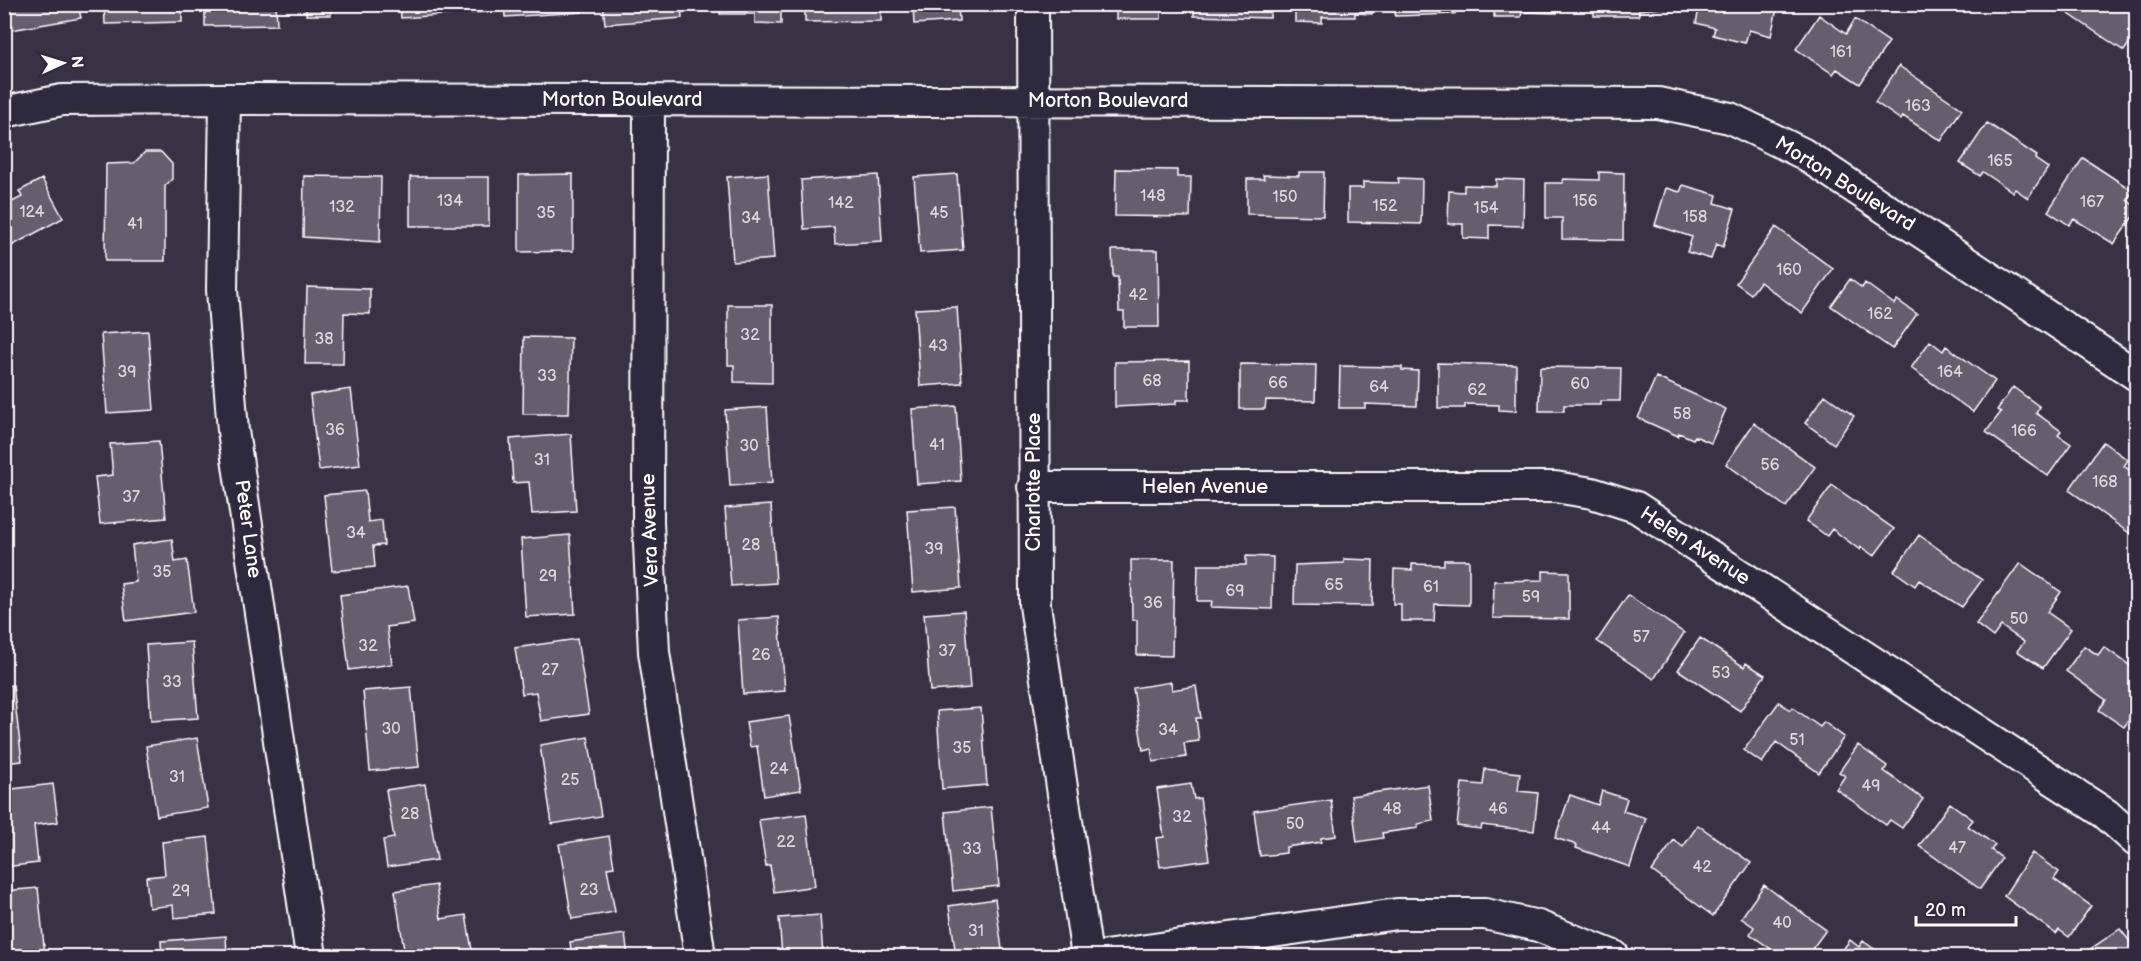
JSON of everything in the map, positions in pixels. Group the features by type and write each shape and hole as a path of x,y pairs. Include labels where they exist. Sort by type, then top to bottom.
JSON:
{"street":[{"name":"Charlotte Place","path":"1033,4 1035,605 1087,957"},
{"name":"Morton Boulevard","path":"4,112 62,100 225,99 1658,103 1730,118 1802,153 2136,375"},
{"name":"Peter Lane","path":"225,99 222,290 233,431 311,957"},
{"name":"Vera Avenue","path":"649,100 648,522 654,651 700,957"},
{"name":"Helen Avenue","path":"1033,487 1555,487 1592,493 1625,503 1636,507 2096,808 2136,841"},
{"path":"1105,957 1397,914 1485,914 1538,926 1614,957"}],"building":[{"path":"4,4 78,4 81,18 5,31"},
{"path":"104,4 182,4 182,22 105,24"},
{"path":"205,4 276,4 277,25 205,26"},
{"path":"306,4 381,4 381,7 365,7 365,10 331,10 331,15 306,15"},
{"path":"400,4 482,4 483,12 401,18"},
{"path":"504,4 582,4 582,12 505,17"},
{"path":"603,4 681,4 682,18 605,24"},
{"path":"705,4 781,4 781,24 755,23 755,14 720,14 721,7 705,7"},
{"path":"805,4 881,4 881,21 805,22"},
{"path":"913,4 958,4 959,21 914,24"},
{"path":"1116,4 1161,4 1161,19 1116,19"},
{"path":"1194,4 1270,4 1270,18 1194,16"},
{"path":"1295,4 1372,4 1372,14 1355,13 1355,17 1322,17 1322,23 1295,22"},
{"path":"1396,4 1471,4 1471,9 1455,9 1455,14 1395,16"},
{"path":"1494,4 1571,4 1571,8 1557,8 1557,13 1522,12 1521,17 1494,17"},
{"path":"1594,4 1672,4 1672,7 1639,10 1639,16 1594,16"},
{"path":"1700,4 1778,4 1771,36 1749,30 1745,43 1713,35 1715,28 1696,23"},
{"path":"2066,4 2136,4 2136,33 2124,51 2063,10"},
{"path":"1819,15 1846,34 1855,19 1889,42 1860,84 1837,69 1833,74 1796,49"},
{"path":"1899,66 1962,109 1941,141 1903,116 1901,120 1875,102"},
{"path":"1987,123 2037,156 2035,159 2048,168 2028,198 2015,189 2013,192 1983,172 1980,176 1960,163"},
{"path":"145,152 161,152 172,164 172,179 165,186 165,261 105,261 106,164 134,163"},
{"path":"2083,158 2133,191 2127,200 2136,207 2136,212 2114,244 2074,219 2069,225 2048,211"},
{"path":"1116,169 1177,170 1177,177 1191,177 1190,217 1115,216"},
{"path":"1299,172 1324,172 1323,216 1247,214 1247,179 1264,179 1263,175 1299,176"},
{"path":"1599,172 1624,173 1623,240 1562,239 1562,218 1546,218 1546,183 1563,183 1563,179 1599,180"},
{"path":"573,174 573,251 519,252 519,175"},
{"path":"768,174 774,259 733,262 727,177"},
{"path":"957,174 963,250 920,253 914,177"},
{"path":"878,175 882,241 835,244 834,227 804,229 801,180"},
{"path":"304,176 381,177 380,242 303,237"},
{"path":"410,177 489,177 489,226 410,226"},
{"path":"1398,178 1422,179 1421,224 1348,222 1348,188 1363,188 1363,182 1399,183"},
{"path":"42,179 63,218 4,250 4,206 22,197 19,191"},
{"path":"1496,179 1524,180 1523,226 1489,225 1489,239 1463,238 1463,224 1448,224 1449,191 1464,192 1464,185 1496,186"},
{"path":"1683,185 1717,195 1715,203 1735,209 1723,247 1716,244 1711,259 1687,252 1692,237 1655,225 1666,188 1680,192"},
{"path":"1776,227 1833,269 1802,313 1760,282 1751,294 1736,283"},
{"path":"1112,250 1158,250 1159,327 1124,327 1124,312 1119,312 1118,277 1113,277"},
{"path":"1850,279 1862,288 1865,283 1894,304 1897,300 1917,314 1892,349 1831,306"},
{"path":"307,287 370,289 370,314 344,313 343,364 305,364"},
{"path":"728,305 772,305 772,383 734,382 734,365 728,365"},
{"path":"957,307 962,383 920,386 915,309"},
{"path":"148,331 154,410 107,413 101,334"},
{"path":"524,337 571,338 569,414 523,414"},
{"path":"1930,341 1943,351 1946,346 1995,381 1973,412 1911,368"},
{"path":"1189,361 1189,400 1176,400 1176,404 1115,407 1115,362"},
{"path":"1438,363 1516,365 1516,411 1499,410 1499,405 1465,404 1465,408 1438,408"},
{"path":"1240,364 1316,365 1315,401 1266,400 1265,409 1240,409"},
{"path":"1340,366 1402,367 1402,370 1418,371 1417,406 1365,404 1365,408 1339,408"},
{"path":"1540,367 1621,368 1620,401 1600,401 1600,405 1564,405 1564,411 1539,411"},
{"path":"1656,377 1726,409 1711,443 1695,436 1693,439 1679,433 1678,436 1638,418"},
{"path":"2013,387 2040,407 2036,413 2061,431 2058,435 2071,444 2048,476 1986,432 2001,412 1997,410"},
{"path":"351,389 360,465 319,470 310,395"},
{"path":"1825,395 1854,416 1834,444 1805,423"},
{"path":"956,406 961,481 917,484 912,409"},
{"path":"767,407 772,483 730,486 725,410"},
{"path":"1754,423 1815,467 1786,507 1726,464"},
{"path":"571,434 576,511 532,514 529,482 513,483 510,439"},
{"path":"159,441 166,518 100,524 95,477 113,475 110,444"},
{"path":"2103,442 2128,460 2124,466 2136,475 2136,528 2132,535 2069,490"},
{"path":"1832,485 1894,529 1874,556 1861,547 1860,550 1832,529 1827,536 1806,521"},
{"path":"365,491 368,522 382,520 384,545 373,546 375,567 332,571 324,495"},
{"path":"771,505 776,583 731,586 725,508"},
{"path":"955,507 961,588 913,592 907,510"},
{"path":"570,535 575,614 526,617 521,539"},
{"path":"1919,535 1982,580 1962,607 1919,580 1915,586 1894,571"},
{"path":"172,539 175,562 187,560 194,612 126,621 121,584 136,582 132,545"},
{"path":"1246,556 1273,557 1272,609 1211,607 1212,601 1197,601 1198,565 1246,565"},
{"path":"1344,559 1373,560 1372,606 1294,605 1295,565 1344,563"},
{"path":"1131,560 1174,560 1172,656 1137,655 1137,620 1132,620"},
{"path":"1444,560 1469,560 1469,605 1435,604 1434,621 1401,621 1401,604 1393,604 1394,569 1412,570 1412,564 1444,565"},
{"path":"2020,563 2061,592 2047,612 2071,629 2043,668 2017,651 2024,642 2001,626 1993,637 1976,624"},
{"path":"1543,571 1569,572 1569,619 1493,618 1494,581 1543,580"},
{"path":"408,586 414,623 387,627 392,664 349,670 340,595"},
{"path":"1628,595 1684,633 1654,679 1597,641"},
{"path":"964,611 970,688 930,691 924,614"},
{"path":"779,617 785,691 743,694 738,620"},
{"path":"1700,638 1744,667 1746,663 1765,675 1740,711 1678,670"},
{"path":"577,639 589,714 541,721 536,692 522,694 515,648"},
{"path":"192,642 198,718 151,721 146,645"},
{"path":"2084,646 2098,655 2104,647 2136,670 2136,710 2124,727 2099,710 2106,700 2066,671"},
{"path":"1171,682 1172,690 1196,686 1201,718 1196,718 1199,741 1184,743 1186,757 1153,762 1151,748 1143,750 1133,688"},
{"path":"13,685 22,761 4,763 4,686"},
{"path":"411,687 419,767 370,771 363,691"},
{"path":"1779,702 1790,710 1792,707 1820,727 1824,722 1844,737 1819,773 1776,742 1762,763 1744,750"},
{"path":"981,708 987,785 942,789 937,711"},
{"path":"789,716 801,790 764,796 757,746 750,747 746,722"},
{"path":"588,737 601,816 552,824 540,745"},
{"path":"197,738 208,808 157,816 146,746"},
{"path":"1858,745 1887,766 1884,771 1923,799 1902,828 1890,820 1886,825 1836,789 1845,776 1839,772"},
{"path":"1485,769 1520,773 1518,791 1538,793 1534,831 1482,825 1481,829 1457,826 1462,783 1483,785"},
{"path":"53,784 58,822 34,825 38,863 4,867 4,790"},
{"path":"425,784 437,860 387,867 383,840 394,838 386,790"},
{"path":"1191,784 1194,799 1200,798 1209,860 1160,867 1156,838 1164,837 1157,789"},
{"path":"1428,785 1433,821 1418,824 1418,828 1382,833 1383,838 1357,842 1351,796"},
{"path":"1602,791 1627,799 1623,811 1646,818 1630,867 1555,838 1570,795 1598,805"},
{"path":"1331,800 1336,836 1321,838 1321,842 1286,847 1286,853 1260,856 1254,811"},
{"path":"1950,803 1973,820 1968,826 1995,845 1991,850 2002,858 1980,889 1919,846"},
{"path":"991,807 999,886 953,891 945,812"},
{"path":"806,814 815,886 774,892 770,865 766,866 759,820"},
{"path":"1698,825 1751,863 1713,916 1652,871 1674,840 1683,847"},
{"path":"609,836 614,867 607,868 615,912 572,919 559,844"},
{"path":"208,837 216,914 174,918 173,905 149,908 146,877 165,875 162,842"},
{"path":"2032,853 2059,872 2054,879 2091,906 2069,937 2059,930 2056,934 2004,896"},
{"path":"436,885 441,919 466,915 473,956 405,956 395,891"},
{"path":"1764,885 1826,930 1807,956 1772,956 1775,952 1750,934 1754,927 1741,918"},
{"path":"38,888 45,956 4,956 4,891"},
{"path":"995,899 1003,956 956,956 949,906"},
{"path":"820,915 823,956 782,956 779,918"},
{"path":"2120,929 2136,949 2136,956 2094,956 2089,950"},
{"path":"625,934 628,956 572,956 570,942"},
{"path":"226,936 227,956 162,956 161,941"},
{"path":"1850,940 1859,947 1863,941 1884,956 1838,956"}]}
